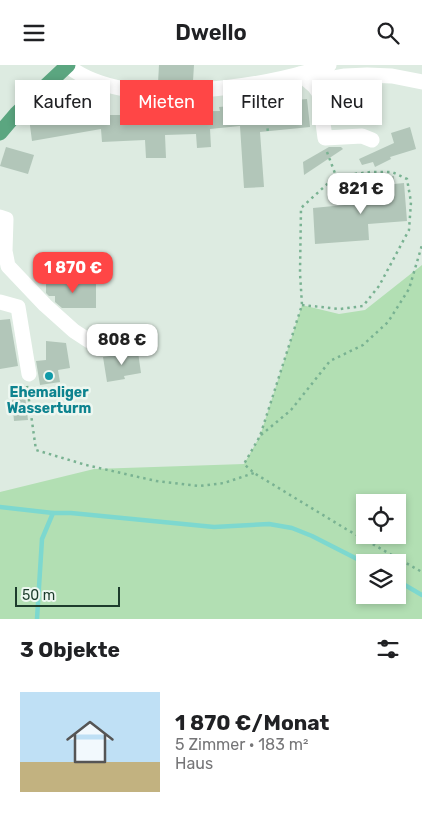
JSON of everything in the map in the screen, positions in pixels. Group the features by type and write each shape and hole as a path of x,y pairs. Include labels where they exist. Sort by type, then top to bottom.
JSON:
{"main road":[{"path":"0,133 68,65"}],"street":[{"path":"68,65 79,75 99,83 136,91 159,93 223,88"},
{"path":"270,80 300,75 329,65"},
{"path":"300,75 323,81 345,76 367,75 392,76 422,82"},
{"path":"300,75 314,86 319,93 326,145 362,136 372,140"},
{"path":"0,217 6,219 8,266 45,305 74,331 94,344"},
{"path":"0,302 18,307 30,374"}],"path":[{"path":"267,125 268,134"},
{"path":"326,145 336,176"},
{"path":"302,305 340,309 363,306 379,286 409,230 411,202 407,179 392,173 371,172 336,176 301,209 300,273 302,305 260,436 244,464 254,473 346,529 422,572"},
{"path":"260,436 291,410 330,361 363,345 388,322 409,289 422,245"},
{"path":"30,374 26,379 36,450 86,465 138,477 199,486 224,483 254,473"}],"green space":[{"path":"422,265 422,619 0,619 0,492 94,469 244,464 260,436 302,305 339,314 365,310"}],"building":[{"path":"159,65 194,65 193,80 158,80"},
{"path":"302,99 307,99 310,127 260,132 264,187 244,188 240,126 210,129 211,147 197,148 196,134 165,135 166,158 146,158 145,140 102,142 101,129 32,141 30,125 110,125 110,115 120,115 120,125 213,125 213,111 220,111 219,107 223,107 223,125 302,125"},
{"path":"410,127 416,149 390,157 391,159 375,167 373,162 362,165 359,159 394,143 391,133"},
{"path":"6,147 34,155 28,174 0,166"},
{"path":"329,147 341,147 343,149 304,175 303,162"},
{"path":"394,176 394,184 404,183 407,221 368,224 369,240 315,244 313,208 376,202 374,178"},
{"path":"46,281 96,283 96,308 62,308 55,302 55,296 49,296 46,293"},
{"path":"10,319 18,366 0,369 0,320"},
{"path":"46,341 66,343 70,368 58,370 60,382 40,385 36,361 46,360"},
{"path":"138,352 141,373 124,376 125,379 107,382 103,357"},
{"path":"24,388 28,420 14,421 11,389"}],"waterway":[{"path":"0,507 53,513"},
{"path":"37,619 42,539 53,513 71,513 214,527 269,524 292,528 356,558"},
{"path":"406,586 422,595"}],"place":[{"name":"Ehemaliger Wasserturm","path":"49,376"}]}
